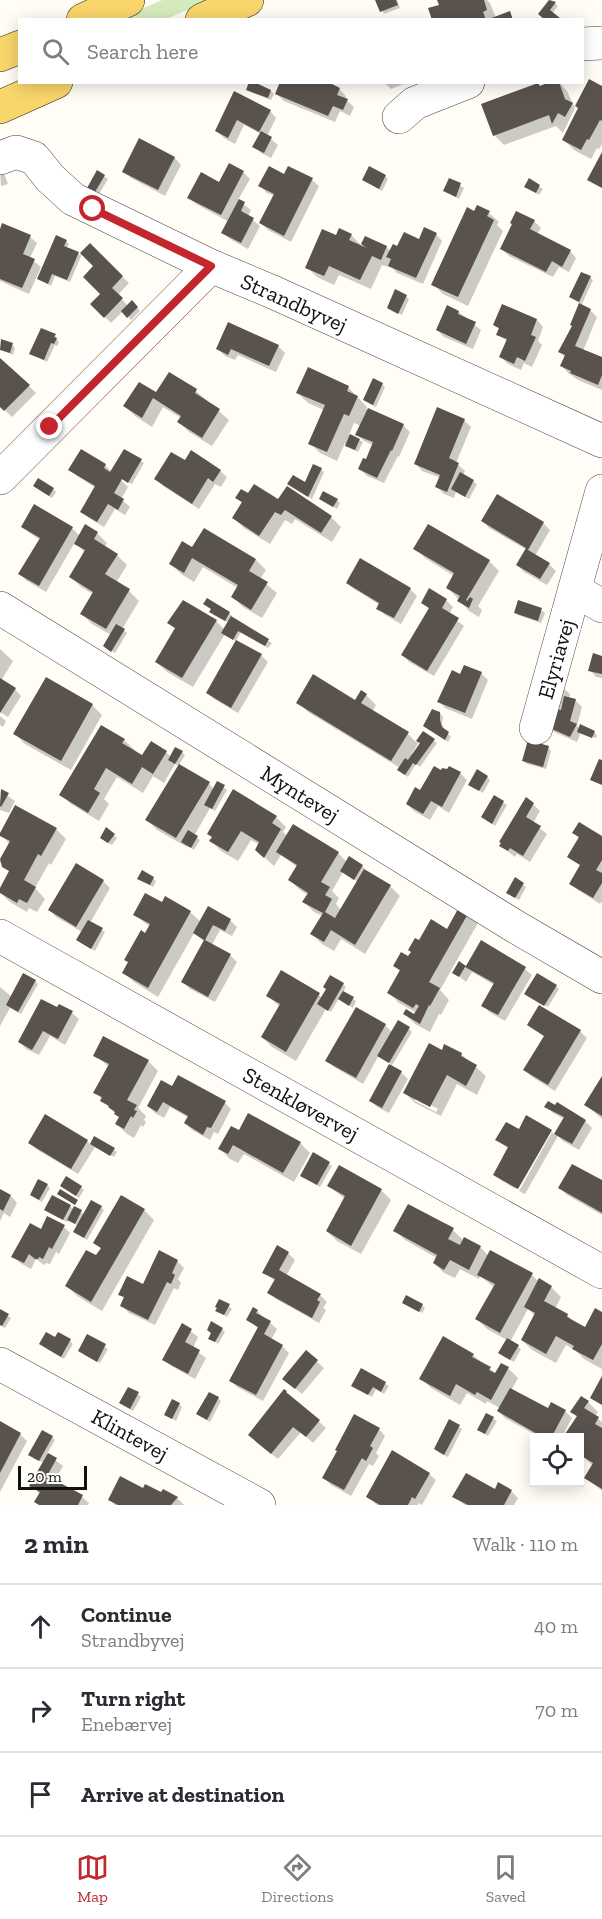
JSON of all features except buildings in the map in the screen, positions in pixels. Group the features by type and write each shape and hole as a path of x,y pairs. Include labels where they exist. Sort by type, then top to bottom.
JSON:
{"main road":[{"path":"88,18 128,0"},
{"path":"206,18 247,0"},
{"path":"0,55 18,48"},
{"path":"0,107 52,84"}],"street":[{"path":"584,44 602,43"},
{"path":"399,117 415,103 463,84"},
{"name":"Strandbyvej","path":"0,159 16,152 34,158 50,178 73,200 211,266 602,441"},
{"path":"0,478 211,266"},
{"name":"Elyriavej","path":"536,728 589,598 602,491"},
{"name":"Myntevej","path":"0,609 602,977"},
{"name":"Stenkløvervej","path":"0,936 602,1272"},
{"name":"Klintevej","path":"0,1364 259,1505"}],"green space":[{"path":"162,0 211,0 168,18 122,18"}],"route":[{"path":"50,427 211,266 93,209"}]}
